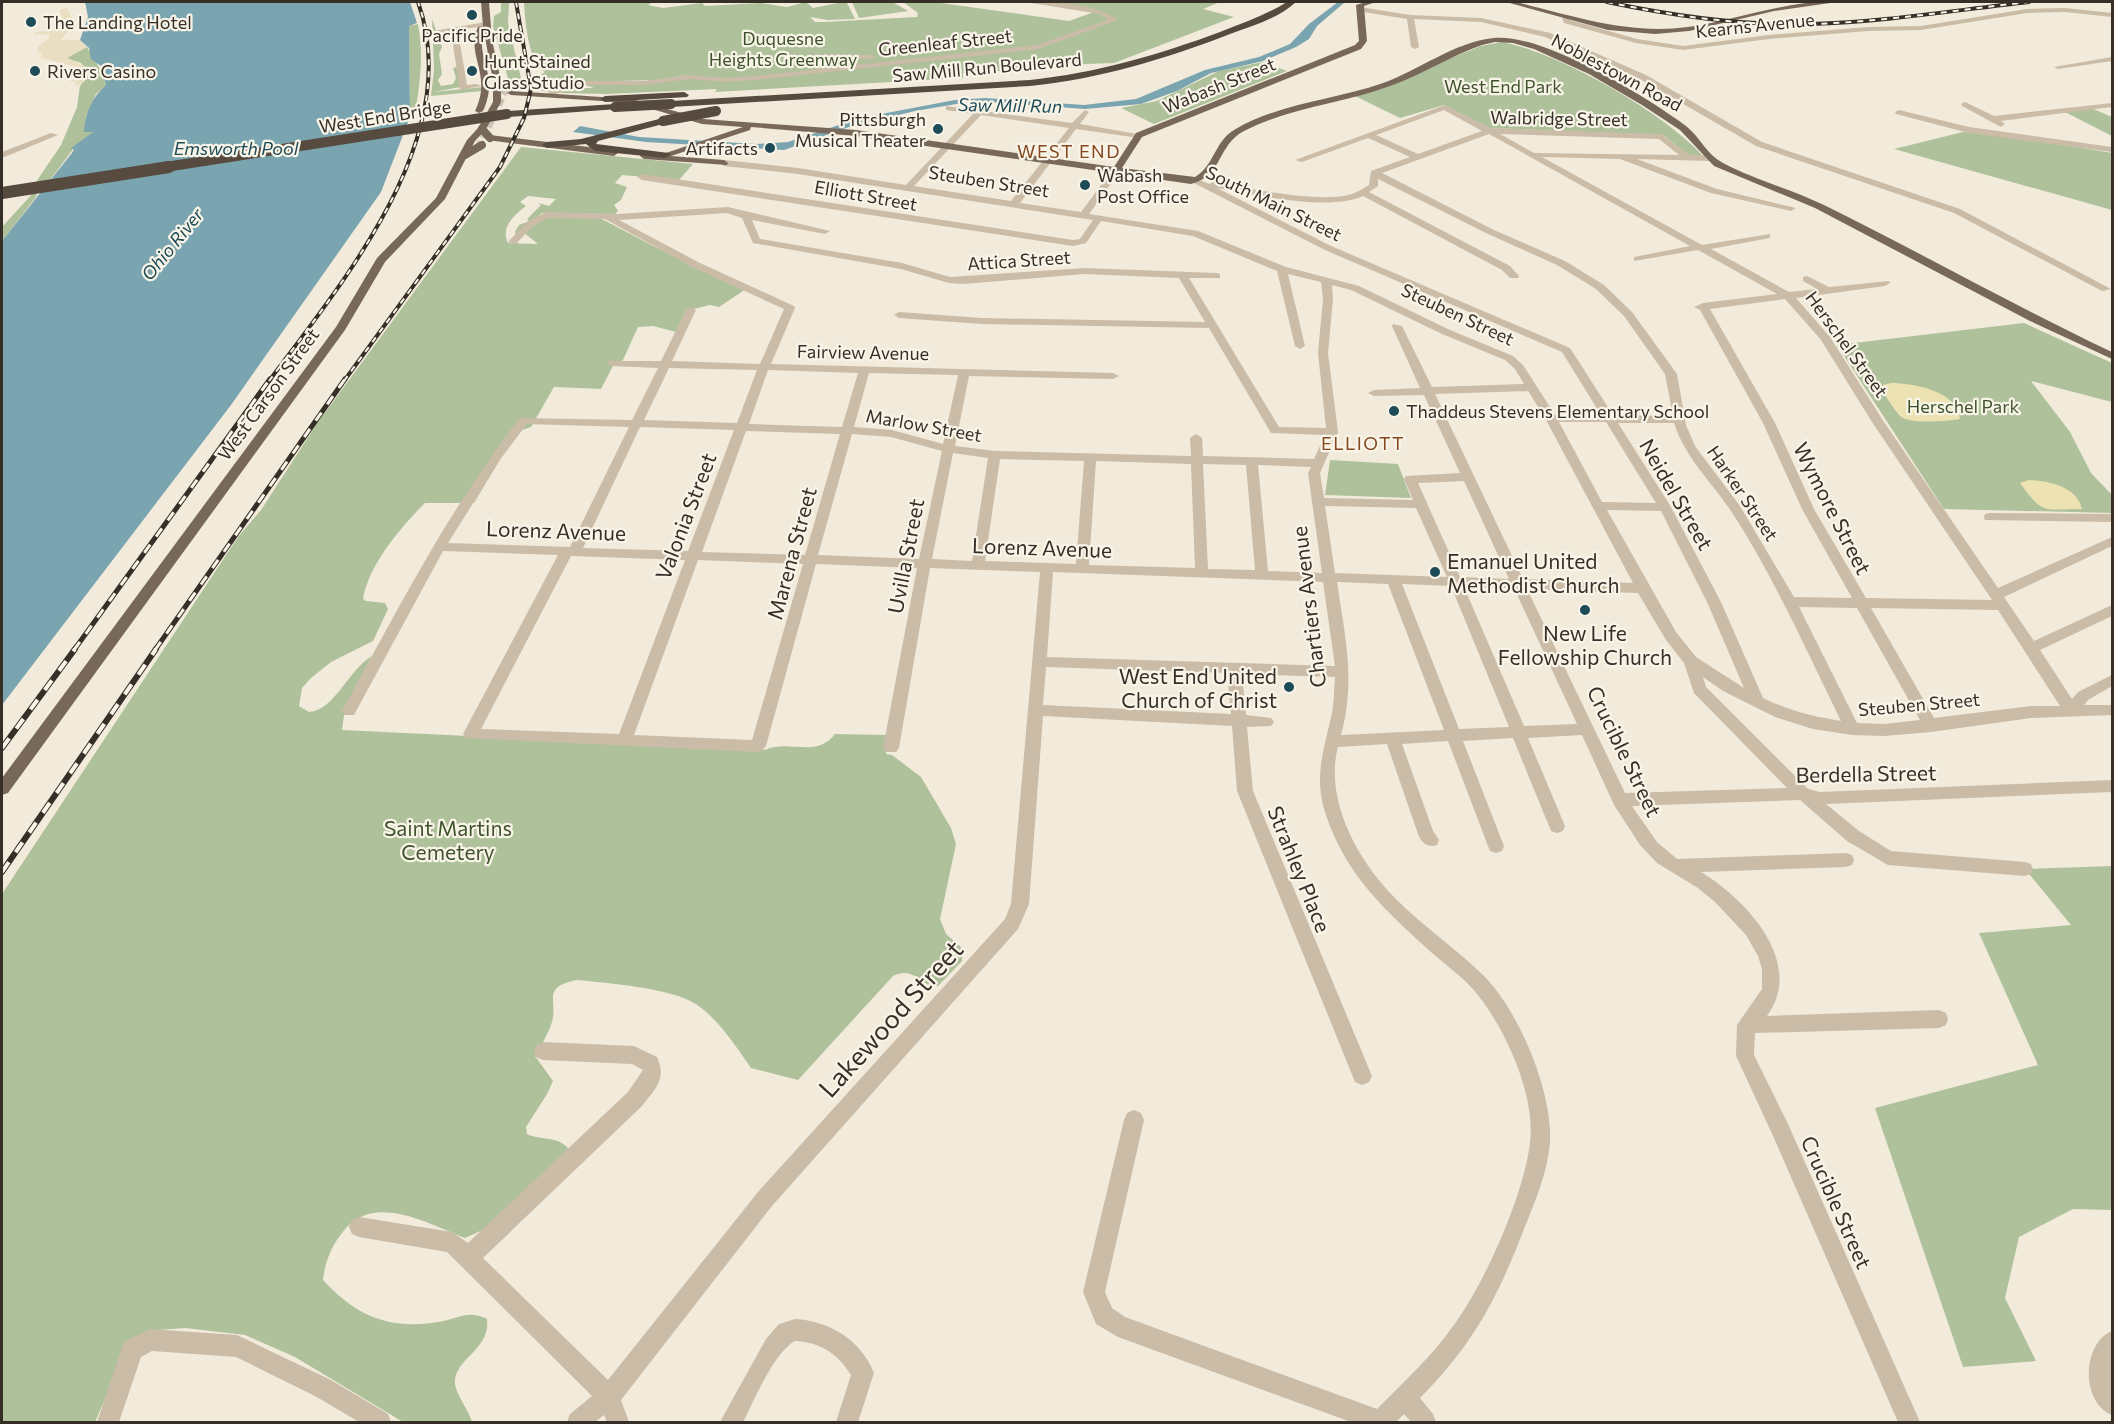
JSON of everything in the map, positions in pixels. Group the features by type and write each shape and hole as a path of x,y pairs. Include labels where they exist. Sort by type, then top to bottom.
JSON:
{"highway":[{"name":"Saw Mill Run Boulevard","path":"671,104 1084,74 1134,62 1258,16 1284,2"},
{"name":"Saw Mill Run Boulevard","path":"484,114 1045,82 1100,74 1139,64 1254,22 1292,2"},
{"path":"605,99 855,86 1009,81"},
{"path":"547,145 594,139 663,121 716,111 886,92"},
{"name":"West End Bridge","path":"2,193 484,114"},
{"path":"594,139 590,145 595,148 662,156"}],"main road":[{"path":"1360,5 1372,2"},
{"path":"1510,2 1566,18 1625,31 1667,32 1702,27 1774,9 1833,2"},
{"path":"485,4 486,25 499,97"},
{"path":"485,4 491,10 501,54"},
{"name":"Wabash Street","path":"1138,135 1358,47 1363,41 1360,5"},
{"path":"484,114 488,86 478,37 481,29 486,25"},
{"name":"Noblestown Road","path":"1195,181 1204,176 1226,140 1241,129 1298,106 1388,84 1447,55 1500,40 1530,45 1618,88 1682,127 1695,137 1709,158 1727,168 1818,206 2026,315 2112,356"},
{"path":"505,74 510,88"},
{"path":"497,81 510,88"},
{"path":"499,97 510,88"},
{"name":"South Main Street","path":"510,88 545,95 643,103 689,118 724,123 839,131 1195,181"},
{"name":"West Carson Street","path":"2,789 341,328 376,267 392,247 435,206 471,140 482,129 484,114 499,97"},
{"path":"722,137 732,129 724,123"},
{"path":"662,156 762,126"},
{"path":"392,247 429,200 470,127"},
{"path":"482,129 489,140"},
{"path":"1116,171 1138,135"},
{"name":"Steuben Street","path":"465,154 489,140 724,163"},
{"path":"689,158 686,152 693,146"},
{"path":"411,230 451,198 478,149"},
{"name":"Steuben Street","path":"662,156 724,163"}],"street":[{"name":"Greenleaf Street","path":"545,95 585,83 643,83 689,77 745,79 1038,47 1105,26 1114,20 1102,12 1029,2"},
{"path":"1360,5 1410,17 1492,21 1536,32 1569,44 1685,99 1752,141 1957,211 2106,290"},
{"name":"Kearns Avenue","path":"1566,18 1579,26 1656,45 1683,48 1791,35 1868,29 1921,28 2026,11 2065,10 2112,15"},
{"path":"1410,17 1415,46"},
{"path":"437,31 486,25"},
{"path":"456,28 463,88 477,86"},
{"name":"Kearns Avenue","path":"1592,38 1616,35"},
{"path":"1569,44 1582,40"},
{"path":"824,56 932,58"},
{"path":"2058,67 2112,59"},
{"path":"1965,104 2021,136"},
{"path":"1993,119 2112,105"},
{"name":"Herschel Street","path":"1369,135 1445,107 1535,154 1788,296 1806,314 1834,354 2032,648 2071,710"},
{"path":"949,108 1138,135"},
{"path":"908,188 978,112"},
{"path":"1013,205 1085,112"},
{"path":"1899,112 1969,130 2112,150"},
{"name":"Walbridge Street","path":"1374,173 1490,131 1661,137 1689,159"},
{"path":"2,155 54,135"},
{"path":"1299,160 1369,135 1417,157"},
{"path":"1535,154 1709,158"},
{"path":"1621,156 1714,191 1791,208"},
{"name":"Steuben Street","path":"724,163 798,171 1195,233 1282,269 1372,294 1446,332 1509,358 1519,367 1551,417 1642,588 1671,636 1691,661 1728,687 1757,702 1813,723 1852,729 1884,730 2031,712 2112,710"},
{"path":"1083,216 1116,171"},
{"path":"1195,181 1274,195 1335,200 1363,194 1373,186 1374,173"},
{"name":"Harker Street","path":"1374,173 1491,232 1561,263 1600,287 1628,314 1671,374 1680,420 1689,447 1736,509 1790,602 1852,729"},
{"name":"Elliott Street","path":"642,177 778,196 977,231 1072,243 1083,241 1098,219"},
{"name":"South Main Street","path":"1195,181 1318,244 1395,279"},
{"path":"1363,194 1506,268 1514,276"},
{"path":"513,242 530,224 546,215 607,217 728,210 746,216 825,231"},
{"name":"Attica Street","path":"746,216 756,241 902,266 956,281 1085,271 1216,276"},
{"name":"Valonia Street","path":"607,217 696,265 790,308 741,427 624,741"},
{"path":"1638,259 1767,236"},
{"path":"1282,269 1300,346"},
{"path":"1182,274 1275,430 1332,432 1323,354 1328,299 1326,281"},
{"name":"Neidel Street","path":"1395,279 1566,350 1665,507 1714,602 1757,702"},
{"path":"1807,279 1828,291"},
{"path":"1788,296 1885,283"},
{"name":"Wymore Street","path":"1788,296 1701,306 1769,423 1808,509 1930,726"},
{"path":"624,741 471,734 636,425 691,310"},
{"path":"899,315 982,321 1212,325"},
{"name":"Crucible Street","path":"1396,326 1520,584 1620,800 1643,838 1674,866 1711,888 1734,910 1754,933 1767,959 1772,984 1762,1008 1746,1025 1745,1056 1781,1131 1909,1422"},
{"name":"Fairview Avenue","path":"612,363 1113,376"},
{"name":"Marena Street","path":"624,741 759,746 864,370"},
{"name":"Uvilla Street","path":"891,748 947,449 964,373"},
{"path":"1374,393 1533,387"},
{"path":"1551,417 1680,420"},
{"name":"Marlow Street","path":"440,547 496,455 524,420 892,434 947,449 995,455 1318,463"},
{"name":"Chartiers Avenue","path":"1332,432 1314,473 1342,672 1340,711 1328,756 1328,786 1333,813 1351,854 1388,903 1479,982 1499,1011 1527,1064 1539,1116 1540,1143 1527,1195 1495,1277 1464,1330 1406,1398 1380,1422"},
{"path":"1196,438 1202,573"},
{"path":"978,566 995,455"},
{"path":"1082,569 1090,456"},
{"path":"1252,461 1262,576"},
{"path":"1468,477 1410,479 1557,826"},
{"path":"1318,502 1421,504"},
{"path":"1599,506 1665,507"},
{"path":"1990,517 2112,518"},
{"path":"1790,602 1998,600 2112,541"},
{"path":"349,711 440,547"},
{"name":"Lorenz Avenue","path":"440,547 1642,588"},
{"name":"Lakewood Street","path":"578,1422 609,1397 765,1199 1012,924 1020,903 1047,568"},
{"path":"1394,581 1496,846"},
{"path":"2032,648 2112,610"},
{"path":"1691,661 1700,689 1803,794 1853,836 1888,858 2025,869"},
{"path":"1039,662 1342,672"},
{"name":"Strahley Place","path":"1234,669 1245,791 1362,1076"},
{"path":"2071,710 2084,696 2112,680"},
{"path":"1035,710 1266,722"},
{"path":"1333,741 1588,729"},
{"path":"1392,738 1426,834 1431,840"},
{"name":"Berdella Street","path":"1620,800 1803,794 1820,798 2112,786"},
{"path":"1674,866 1732,866 1846,860"},
{"path":"1746,1025 1939,1019"},
{"path":"469,1257 635,1099 650,1080 653,1070 650,1063 634,1055 543,1051"},
{"path":"1134,1120 1094,1292 1104,1316 1118,1326 1380,1422"},
{"path":"359,1227 452,1242 609,1397 618,1422"},
{"path":"731,1422 774,1345 787,1332 800,1330 828,1338 851,1352 863,1373 847,1422"},
{"path":"108,1422 132,1350 150,1340 237,1346 323,1388 380,1422"},
{"path":"2112,1342 2099,1362 2099,1371 2112,1404"},
{"path":"1406,1398 1425,1422"}],"green space":[{"path":"501,2 509,2 508,23 523,87 509,82 493,26 494,16 501,12"},
{"name":"Duquesne Heights Greenway","path":"524,2 653,2 648,5 663,8 702,3 705,6 760,3 787,7 806,2 813,8 843,2 847,3 855,19 828,20 810,17 815,22 824,22 917,17 918,13 903,2 934,2 1069,21 1094,12 1094,9 1042,2 1220,2 1203,9 1234,17 1114,63 963,73 963,78 715,92 717,89 607,94 560,93 572,88 594,88 585,85 649,84 687,75 658,80 575,82 551,92 542,91 539,76 545,72 539,67 531,51"},
{"path":"852,2 894,3 908,11 859,18"},
{"path":"432,19 442,47 439,54 442,74 438,80 441,86 453,84 456,78 453,68 457,67 461,87 433,92 483,87 482,91 431,96 434,70"},
{"path":"418,24 421,47 420,80 415,114 410,117 409,26"},
{"name":"West End Park","path":"1502,42 1526,48 1581,71 1637,103 1663,121 1703,156 1690,156 1663,135 1489,128 1444,105 1400,118 1355,96 1481,46"},
{"path":"87,47 106,85 96,94 86,116 94,131 74,148 50,180 36,182 61,145 77,107 80,86 89,72 81,63 66,58"},
{"path":"1263,62 1287,71 1154,124 1121,108 1157,101 1219,71"},
{"path":"2091,108 2112,117 2112,136 2063,111"},
{"path":"1963,132 2013,136 2112,153 2112,210 1894,149"},
{"name":"Saint Martins Cemetery","path":"521,147 693,164 679,180 622,175 615,183 627,187 621,200 614,205 618,211 615,214 542,213 516,235 515,232 519,225 529,221 527,219 541,205 538,203 549,206 556,199 528,196 520,202 526,206 507,227 508,243 538,244 523,232 547,217 600,218 655,247 746,289 719,307 710,305 689,310 676,332 653,326 638,327 623,360 613,366 601,389 554,387 531,427 519,431 474,503 425,503 387,547 366,586 363,599 385,603 388,609 373,641 331,662 311,678 302,688 299,706 309,712 326,705 356,670 372,656 345,708 342,730 765,750 784,746 820,746 835,734 886,735 886,754 892,755 921,777 951,828 956,844 940,919 946,934 962,948 962,961 938,986 926,984 907,973 893,976 798,1080 751,1068 726,1033 712,1018 685,998 656,990 590,981 577,980 559,986 553,995 552,1022 535,1056 553,1081 526,1127 527,1134 563,1144 568,1148 566,1154 485,1229 465,1238 400,1214 384,1212 369,1214 354,1221 335,1244 324,1273 323,1280 335,1292 348,1303 374,1318 404,1324 438,1322 468,1315 487,1319 487,1330 483,1339 456,1375 456,1388 472,1422 403,1422 295,1357 245,1335 185,1328 158,1330 126,1351 95,1422 2,1422 2,894 238,537 261,510 318,422"},
{"path":"33,193 37,194 36,197 2,241 2,227"},
{"name":"Herschel Park","path":"2024,323 2112,363 2112,402 2031,381 2070,432 2091,473 2112,495 2112,513 1944,509 1837,345"},
{"path":"1330,460 1398,464 1411,498 1325,495"},
{"path":"2112,866 2112,1210 2073,1209 2019,1237 2005,1298 2036,1361 1963,1367 1875,1108 2038,1065 1979,933 2071,925 2025,869"}],"sand":[{"path":"1891,383 1922,387 1943,395 1957,409 1960,419 1928,422 1903,418 1882,391 1883,385"},
{"path":"2029,480 2061,486 2074,495 2082,509 2052,509 2040,506 2020,483"}],"shaded area":[{"path":"67,8 75,24 60,40 80,40 87,47 67,58 88,68 88,75 84,82 75,86 76,81 67,82 78,78 78,71 75,67 39,57 44,54 38,52 38,47 49,38 49,34 34,35 36,32 62,30 64,23 60,12 61,9"}],"water":[{"name":"Emsworth Pool","path":"85,2 410,2 417,23 409,26 410,117 381,192 231,405 2,705 2,241 74,149 70,149 93,132 84,132 86,118 93,100 106,85 101,66 91,59 89,48 80,40 88,17"},
{"path":"1338,2 1345,2 1317,26 1309,39 1296,47 1263,61 1211,73 1177,91 1141,104 1085,109 974,101 915,111 849,127 784,150 646,142 573,132 580,126 639,137 756,144 788,142 860,118 955,100 985,98 1084,105 1136,99 1205,70 1259,57 1290,44 1309,24"}],"tunnel":[{"path":"478,149 508,83"}],"railway":[{"path":"269,381 362,252 390,204 412,154 426,104 428,53 418,2"},
{"path":"344,381 500,167 524,118 531,89 516,2"},
{"path":"1607,2 1708,19 1785,24 1866,21 2029,2"},
{"path":"74,650 270,379"},
{"path":"155,650 345,379"},
{"path":"2,748 75,649"},
{"path":"2,872 156,649"}],"place":[{"name":"Pacific Pride","path":"472,15"},
{"name":"The Landing Hotel","path":"31,22"},
{"name":"Rivers Casino","path":"35,71"},
{"name":"Hunt Stained Glass Studio","path":"472,71"},
{"name":"Pittsburgh Musical Theater","path":"938,129"},
{"name":"Artifacts","path":"770,148"},
{"name":"Wabash Post Office","path":"1085,185"},
{"name":"Thaddeus Stevens Elementary School","path":"1394,411"},
{"name":"Emanuel United Methodist Church","path":"1435,572"},
{"name":"New Life Fellowship Church","path":"1585,610"},
{"name":"West End United Church of Christ","path":"1289,687"}],"district":[{"name":"WEST END","path":"1069,151"},
{"name":"ELLIOTT","path":"1363,443"}],"water label":[{"name":"Saw Mill Run","path":"1010,105"},
{"name":"Ohio River","path":"172,244"}]}
